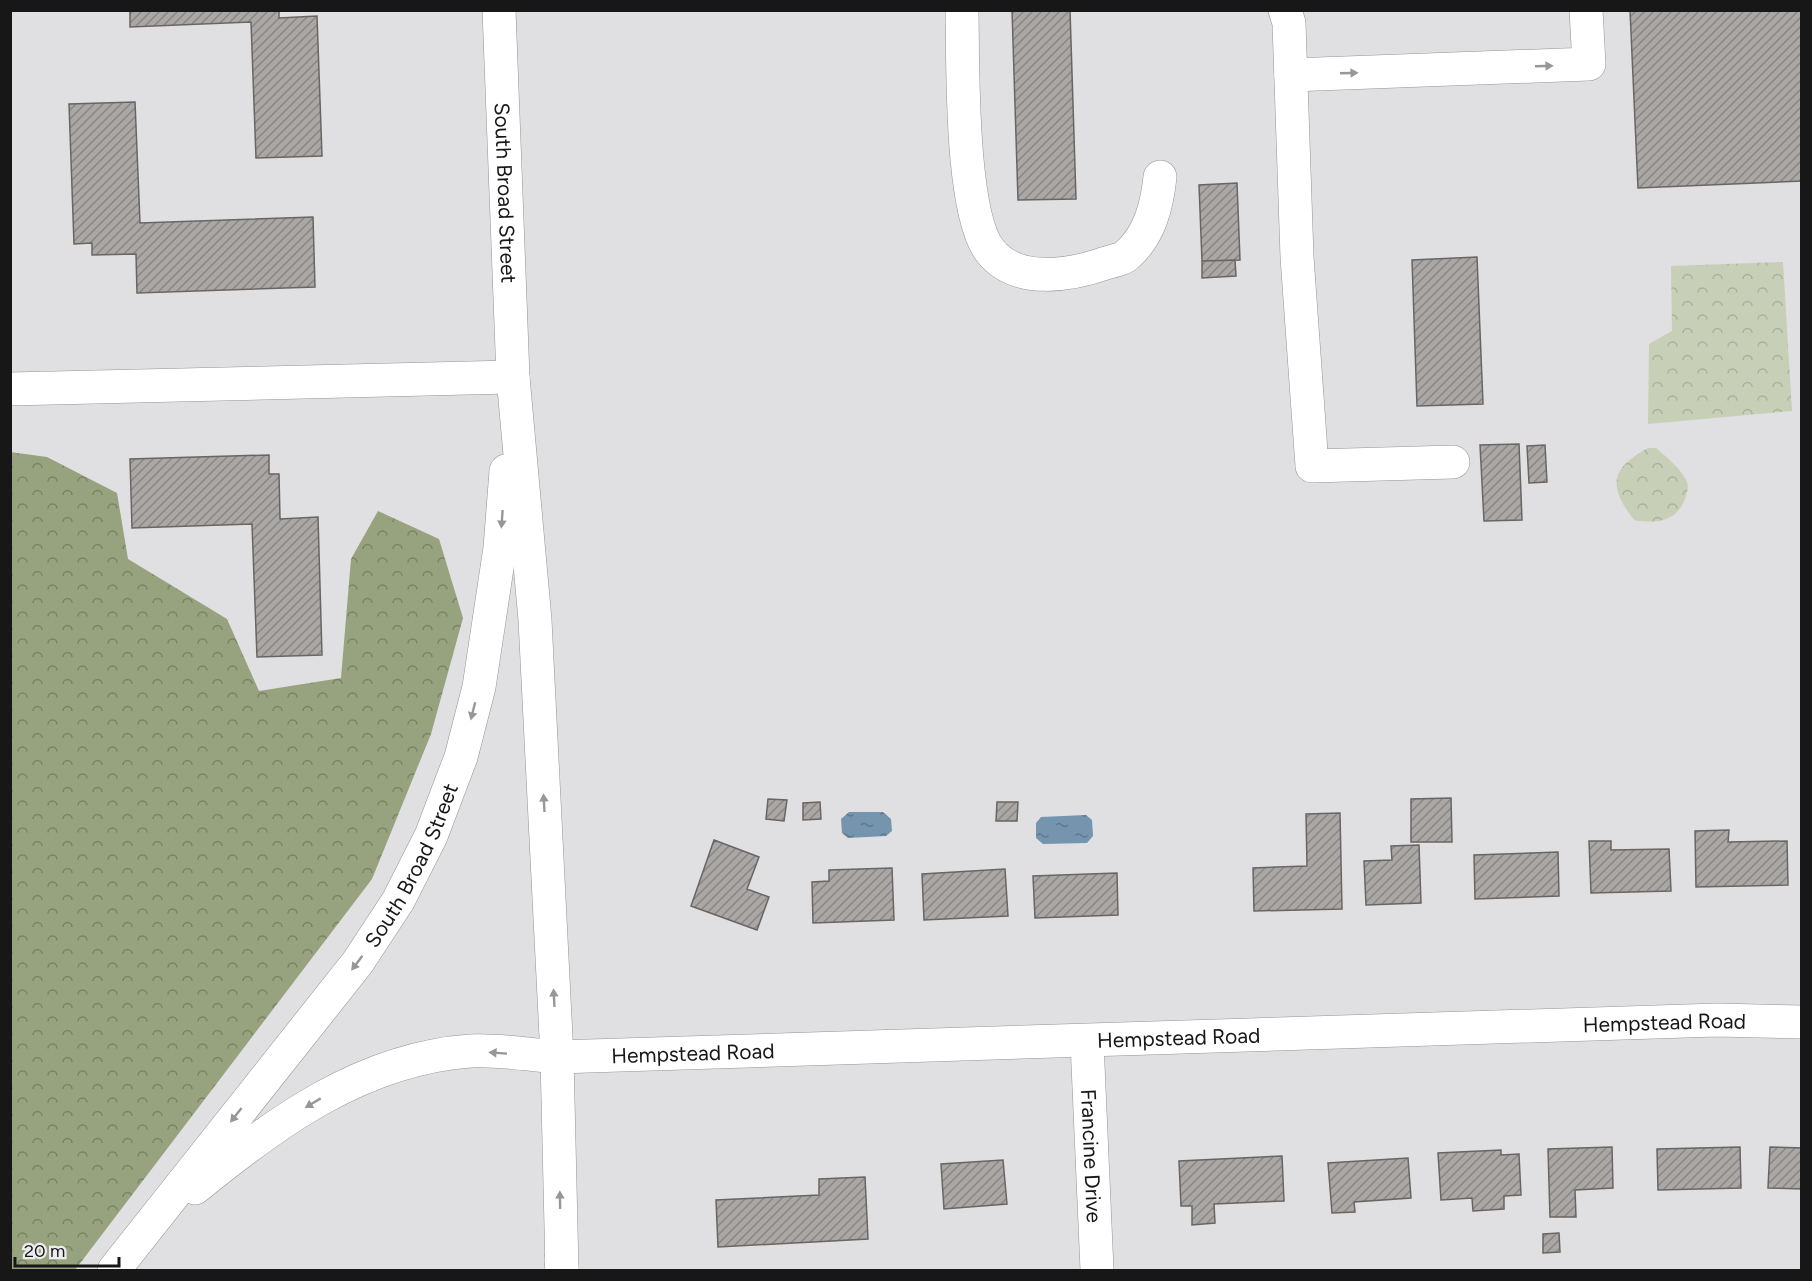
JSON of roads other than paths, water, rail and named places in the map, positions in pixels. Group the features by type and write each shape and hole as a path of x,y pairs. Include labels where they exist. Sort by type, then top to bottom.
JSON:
{"main road":[{"name":"South Broad Street","path":"499,10 513,376 536,620 557,1057 562,1267"},
{"path":"962,10 965,145 977,225 990,252 1008,266 1033,274 1064,274 1127,256 1147,230 1157,204 1160,177"},
{"path":"1285,10 1289,23 1297,257 1312,466 1453,462"},
{"path":"1291,75 1589,64 1586,10"},
{"name":"South Broad Street","path":"114,1270 358,962 398,901 431,837 461,757 479,687 500,548 513,376"},
{"path":"10,389 513,376"},
{"name":"Hempstead Road","path":"152,1223 260,1136 344,1084 406,1061 471,1051 557,1057 1087,1042 1717,1020 1802,1022"},
{"name":"Francine Drive","path":"1087,1042 1097,1270"}],"water":[{"path":"849,812 883,812 891,819 892,831 886,836 848,838 842,833 841,819"},
{"path":"1086,815 1092,820 1093,836 1087,843 1043,844 1036,838 1036,823 1041,817"}]}
